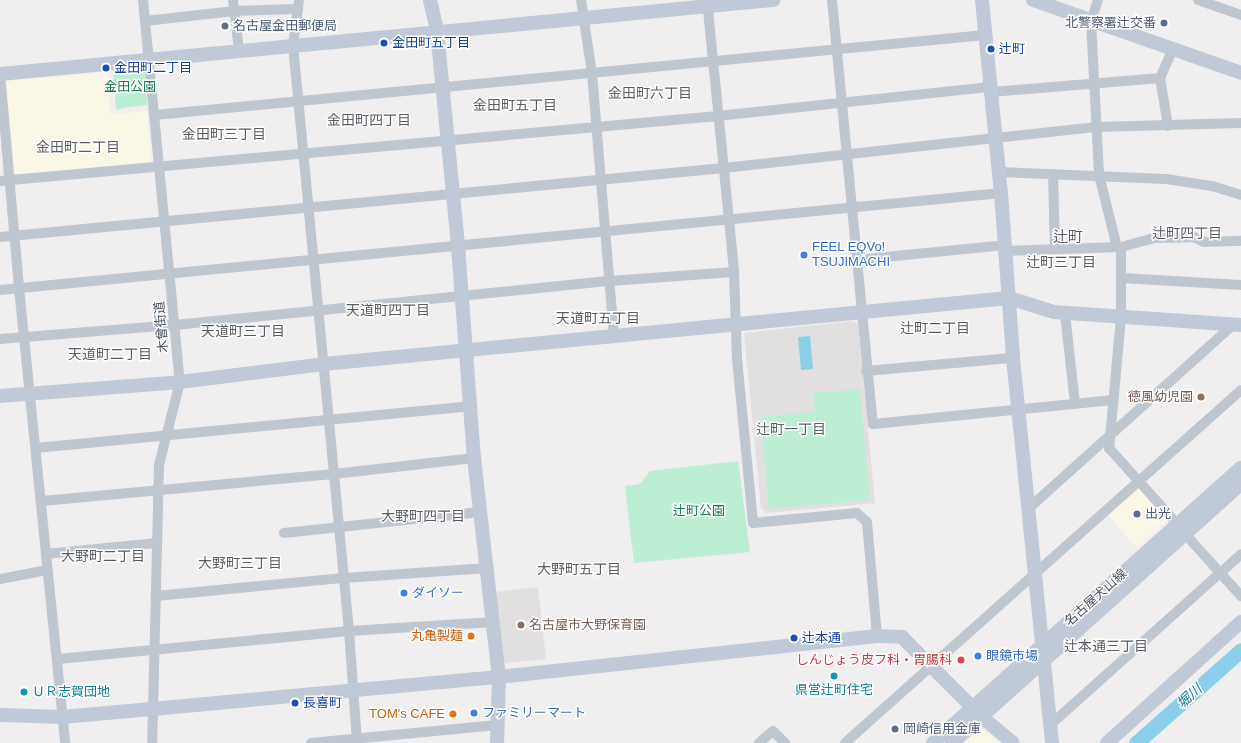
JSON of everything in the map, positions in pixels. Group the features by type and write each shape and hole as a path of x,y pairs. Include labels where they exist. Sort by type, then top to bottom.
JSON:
{"street":[{"name":"木曾街道","path":"143,0 166,220 180,382 160,465 152,743"},
{"path":"233,0 239,50"},
{"path":"430,0 437,31 458,246 460,295 474,458 488,568 499,677 497,743"},
{"path":"581,0 585,17 592,74 607,231 614,337"},
{"path":"65,743 58,659 47,570 42,501 14,236 5,180 0,74 585,17 707,3 773,0"},
{"path":"832,0 860,312 873,424 1113,400"},
{"path":"982,0 994,139 1001,193 1013,358 1036,573 1052,743"},
{"path":"1033,0 1241,73"},
{"path":"1098,0 1091,21 1099,175 1119,247 1122,278 1121,317 1109,448 1241,596"},
{"path":"1198,0 1241,15"},
{"path":"707,3 734,272 737,358 753,523 857,513 867,522 877,636"},
{"path":"145,21 234,10 299,5 293,45 340,526 357,741"},
{"path":"155,116 442,87 713,63 985,36"},
{"path":"1168,126 1160,78 1172,49"},
{"path":"5,180 160,168 597,126 718,116 840,101 1160,78"},
{"path":"0,237 724,168 994,139 1097,126 1168,126 1241,123"},
{"path":"999,172 1166,179 1212,186 1241,195"},
{"path":"1052,174 1055,249"},
{"path":"0,290 170,272 458,246 1001,193"},
{"path":"856,260 1004,248 1055,249 1119,247 1155,238 1194,237 1204,242 1241,241"},
{"path":"0,339 175,326 460,295 610,281 734,272"},
{"path":"1122,278 1241,285"},
{"path":"0,396 180,382 324,364 1009,298 1065,314 1237,325"},
{"path":"1065,314 1075,403"},
{"path":"1029,508 1109,435 1237,325"},
{"path":"866,371 1013,358"},
{"path":"845,743 1241,390"},
{"path":"36,448 470,406"},
{"path":"42,501 334,474 474,458"},
{"name":"名古屋犬山線","path":"933,743 1044,662 1181,529 1241,468"},
{"name":"名古屋犬山線","path":"952,743 977,712 1043,646 1181,529 1241,484"},
{"path":"284,533 480,512"},
{"path":"46,554 157,543"},
{"path":"1050,725 1241,554"},
{"path":"156,596 344,578 488,568"},
{"path":"0,578 47,570"},
{"path":"58,659 349,631 494,622"},
{"path":"1107,743 1241,622"},
{"path":"0,715 62,717 152,709 499,677 877,636 902,637 977,712 1013,743"},
{"path":"311,743 357,741 497,725"},
{"path":"759,743 773,730 784,743"}],"shaded area":[{"path":"108,72 110,114 147,111 152,165 15,174 6,81"},
{"path":"853,321 858,324 875,503 766,513 761,508 744,333"},
{"path":"1138,487 1169,519 1137,548 1107,514"},
{"name":"名古屋市大野保育園","path":"538,587 546,659 506,663 503,660 496,592"},
{"path":"979,730 985,731 999,743 965,743"}],"green space":[{"name":"金田公園","path":"144,65 147,105 116,109 113,69"},
{"path":"860,389 870,500 769,509 761,417 815,412 813,393"},
{"name":"辻町公園","path":"738,461 750,552 634,563 625,486 640,484 650,471"}],"water":[{"path":"810,336 813,369 801,370 798,337"}],"waterway":[{"name":"堀川","path":"1136,743 1241,650"}],"place":[{"name":"北警察署辻交番","path":"1164,23"},
{"name":"名古屋金田郵便局","path":"225,26"},
{"name":"金田町五丁目","path":"384,43"},
{"name":"辻町","path":"991,49"},
{"name":"金田町二丁目","path":"106,68"},
{"name":"FEEL EQVo! TSUJIMACHI","path":"804,255"},
{"name":"徳風幼児園","path":"1201,397"},
{"name":"出光","path":"1137,514"},
{"name":"ダイソー","path":"404,593"},
{"name":"名古屋市大野保育園","path":"521,625"},
{"name":"丸亀製麺","path":"471,636"},
{"name":"辻本通","path":"794,638"},
{"name":"眼鏡市場","path":"978,656"},
{"name":"しんじょう皮フ科・胃腸科","path":"961,660"},
{"name":"県営辻町住宅","path":"834,676"},
{"name":"ＵＲ志賀団地","path":"24,692"},
{"name":"長喜町","path":"295,703"},
{"name":"ファミリーマート","path":"474,713"},
{"name":"TOM's CAFE","path":"453,714"},
{"name":"岡崎信用金庫","path":"895,729"}],"district":[{"name":"金田町六丁目","path":"650,93"},
{"name":"金田町五丁目","path":"515,105"},
{"name":"金田町四丁目","path":"369,120"},
{"name":"金田町三丁目","path":"224,134"},
{"name":"金田町二丁目","path":"78,147"},
{"name":"辻町四丁目","path":"1187,233"},
{"name":"辻町","path":"1068,237"},
{"name":"辻町三丁目","path":"1061,262"},
{"name":"天道町四丁目","path":"388,310"},
{"name":"天道町五丁目","path":"598,318"},
{"name":"辻町二丁目","path":"935,328"},
{"name":"天道町三丁目","path":"243,331"},
{"name":"天道町二丁目","path":"110,354"},
{"name":"辻町一丁目","path":"791,429"},
{"name":"大野町四丁目","path":"423,516"},
{"name":"大野町二丁目","path":"103,556"},
{"name":"大野町三丁目","path":"240,563"},
{"name":"大野町五丁目","path":"579,569"},
{"name":"辻本通三丁目","path":"1106,646"}]}
